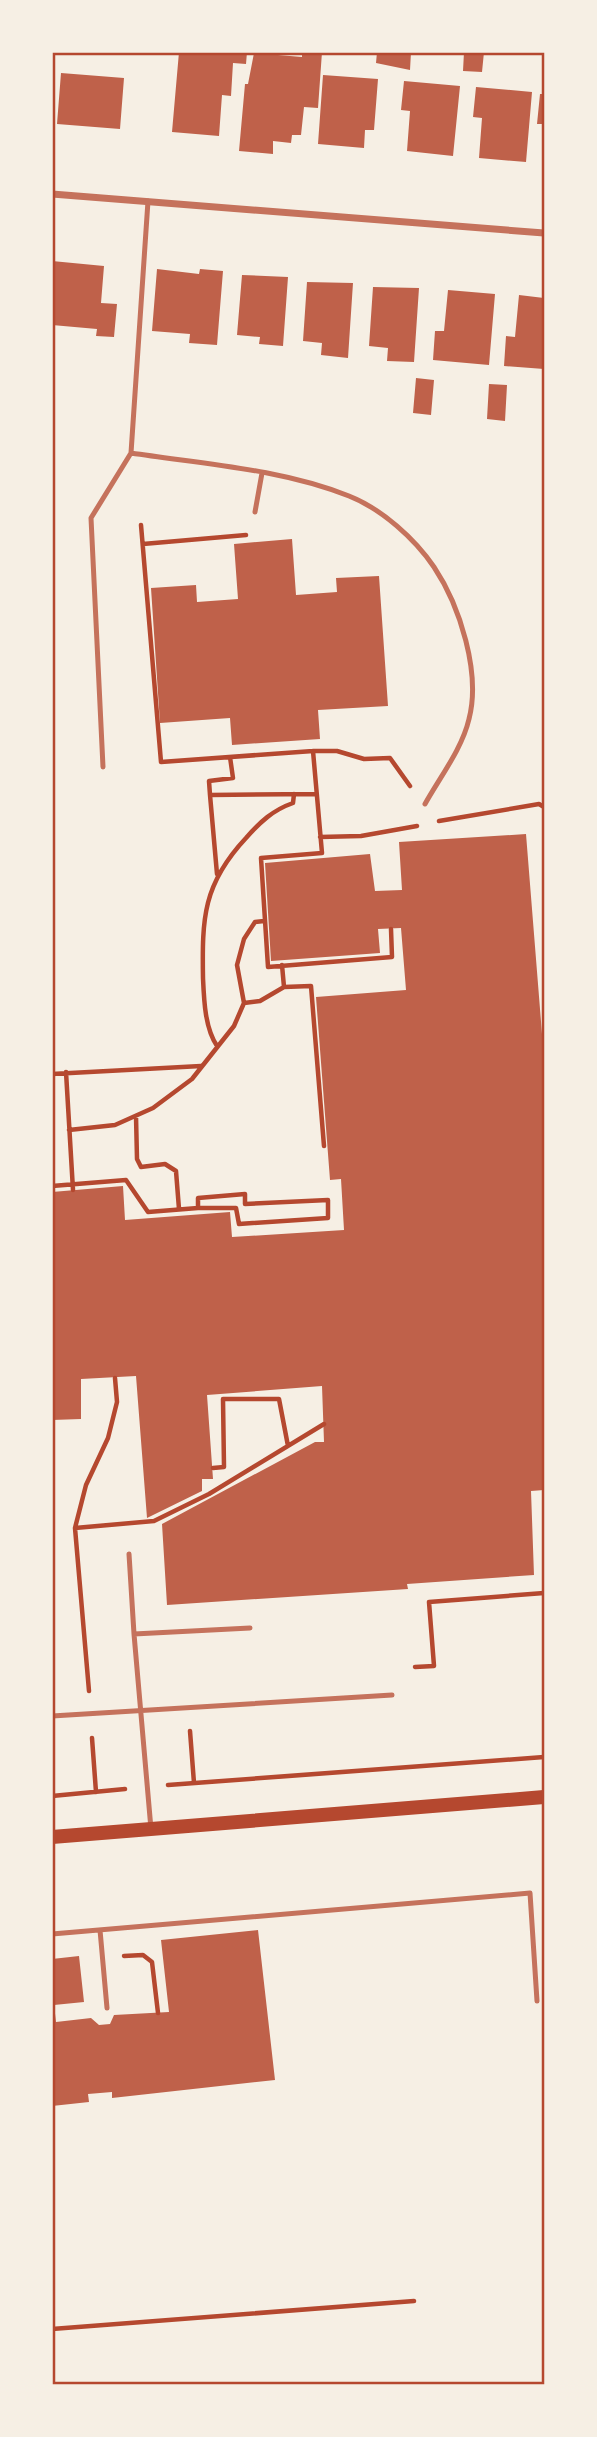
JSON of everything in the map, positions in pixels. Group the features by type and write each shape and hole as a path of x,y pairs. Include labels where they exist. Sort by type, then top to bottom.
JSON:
{"main road":[{"path":"52,1837 544,1797"}],"street":[{"path":"52,194 544,233"}],"lane":[{"path":"103,767 91,518 131,453 148,201"},
{"path":"131,453 300,479 352,497 376,511 411,540 435,568 455,608 469,649 473,692 469,720 456,750 425,804"},
{"path":"255,512 262,473"},
{"path":"129,1554 151,1829"},
{"path":"134,1634 250,1628"},
{"path":"52,1716 392,1695"},
{"path":"52,1934 530,1893 537,2001"},
{"path":"100,1930 107,2008"}],"path":[{"path":"143,544 252,534 255,512"},
{"path":"141,525 161,762 337,751 364,759 390,758 413,790"},
{"path":"313,751 322,853 261,858 268,967 392,957 391,929"},
{"path":"217,875 209,780 233,778 230,757"},
{"path":"218,1047 209,1034 203,986 202,932 217,875 258,824 279,808 293,803 294,794"},
{"path":"210,795 316,794"},
{"path":"69,1130 115,1125 153,1108 192,1079 234,1026 244,1003 237,965 244,939 255,922 264,921"},
{"path":"282,965 284,987"},
{"path":"244,1003 260,1001 284,987 311,986 324,1146"},
{"path":"52,1073 202,1066"},
{"path":"66,1072 73,1190"},
{"path":"136,1116 137,1159 141,1167 164,1164 176,1171 178,1209"},
{"path":"52,1186 126,1180 148,1212 236,1208 239,1224 328,1218 328,1200 246,1205 244,1194 198,1198 198,1208"},
{"path":"89,1694 75,1528 86,1485 108,1438 117,1402 115,1378"},
{"path":"213,1468 225,1467 223,1399 279,1399 288,1446"},
{"path":"75,1528 154,1521 209,1494 324,1424"},
{"path":"415,1667 433,1666 429,1602 544,1593"},
{"path":"190,1731 194,1783"},
{"path":"92,1738 96,1792"},
{"path":"52,1796 544,1756"},
{"path":"102,1957 144,1955 152,1962 158,2013"},
{"path":"52,2329 414,2301"}],"building":[{"path":"179,52 247,52 246,64 233,63 231,96 222,95 219,136 172,132"},
{"path":"302,52 322,52 318,108 304,107 301,135 292,135 291,143 273,141 273,154 239,151 245,84 248,84 254,53 302,57"},
{"path":"377,52 411,52 410,70 376,63"},
{"path":"464,52 484,52 482,72 463,71"},
{"path":"61,73 124,78 120,129 57,124"},
{"path":"323,75 378,79 374,130 365,130 364,148 318,144"},
{"path":"404,81 460,86 453,156 407,151 410,111 401,110"},
{"path":"476,87 532,92 526,162 479,158 482,118 473,117"},
{"path":"540,94 544,94 544,124 537,124"},
{"path":"52,261 104,266 101,303 117,304 114,337 96,336 97,329 52,325"},
{"path":"157,269 199,274 200,269 223,271 217,345 189,343 190,334 152,331"},
{"path":"242,275 288,277 283,346 259,344 260,337 237,335"},
{"path":"307,282 353,283 348,358 321,355 322,343 303,341"},
{"path":"373,287 419,288 414,362 387,361 388,348 369,346"},
{"path":"448,290 495,294 489,365 433,360 435,331 444,331"},
{"path":"519,295 544,298 544,369 504,366 506,336 515,337"},
{"path":"416,378 434,380 431,415 413,413"},
{"path":"489,384 507,385 505,421 487,419"},
{"path":"292,539 296,595 337,592 336,578 379,576 388,706 318,710 320,739 232,745 230,718 160,723 151,588 196,585 197,602 238,599 234,544"},
{"path":"526,834 544,1059 544,1490 531,1491 534,1575 407,1584 408,1589 167,1605 162,1524 315,1442 324,1442 322,1386 207,1395 213,1479 202,1479 202,1491 147,1518 136,1376 81,1379 81,1419 52,1420 52,1192 123,1186 125,1220 230,1212 232,1237 344,1230 341,1179 330,1180 316,997 406,990 401,928 378,929 380,953 271,961 265,863 370,854 375,891 402,890 399,842"},
{"path":"258,1930 275,2080 112,2098 112,2092 88,2094 89,2102 52,2106 52,1959 79,1956 84,2002 54,2005 56,2022 91,2018 99,2025 110,2024 114,2015 169,2012 161,1940"}]}
